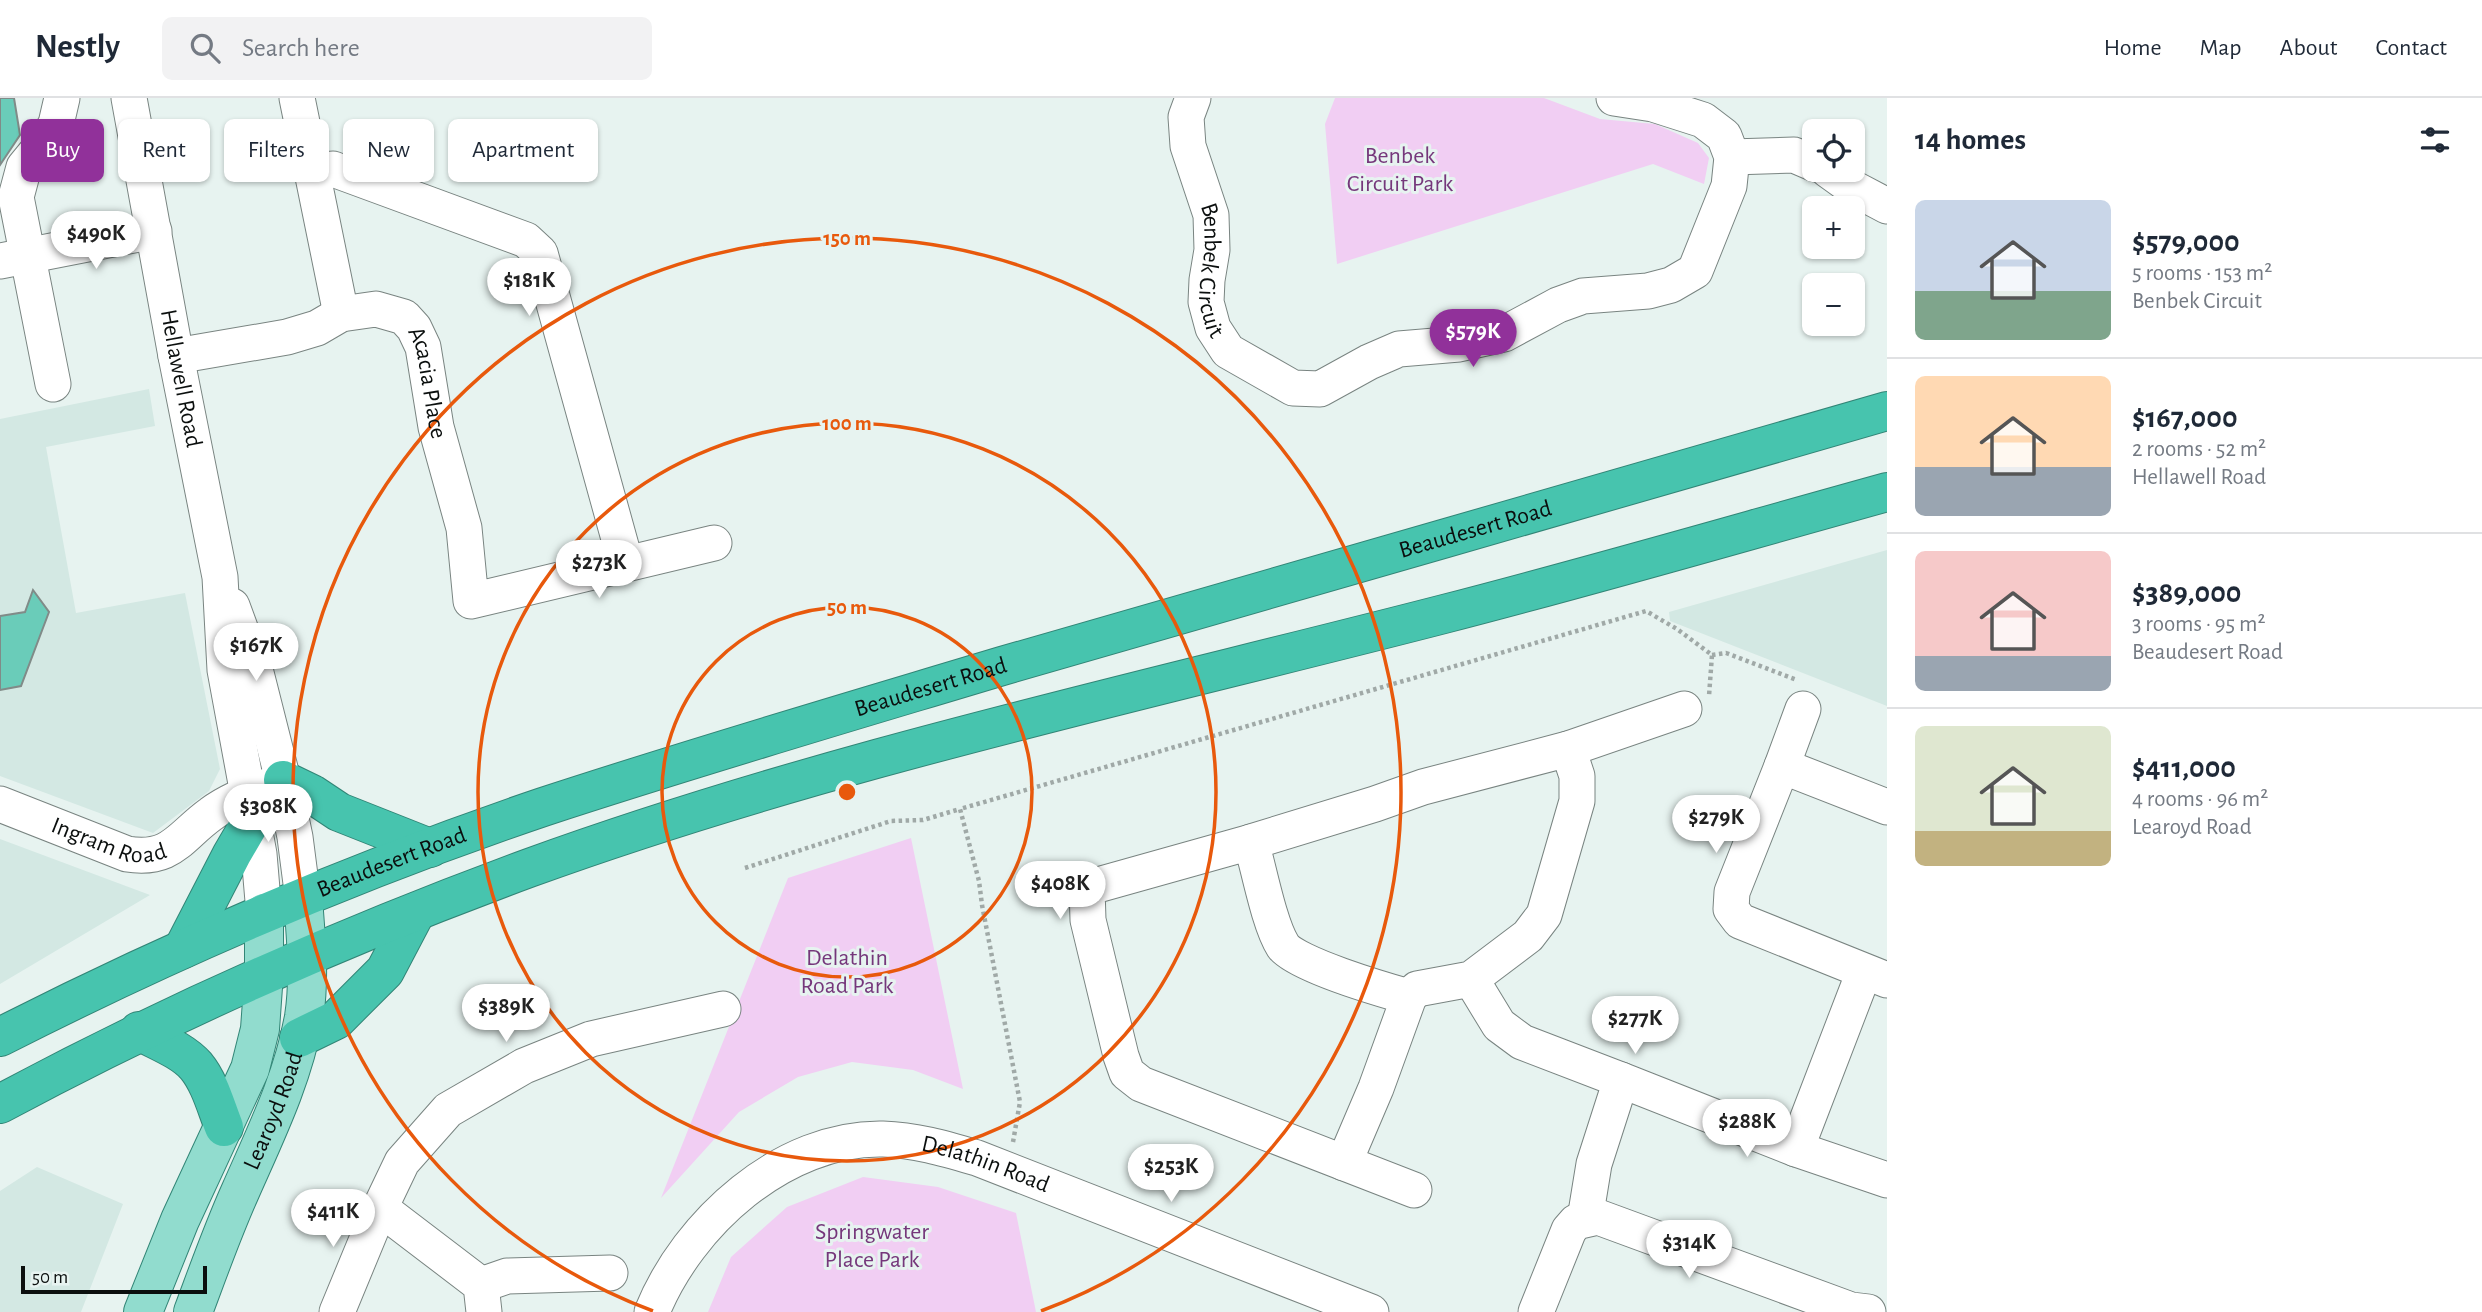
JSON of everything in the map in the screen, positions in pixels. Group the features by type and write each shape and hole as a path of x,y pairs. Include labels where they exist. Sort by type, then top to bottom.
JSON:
{"highway":[{"name":"Beaudesert Road","path":"0,1037 264,913 540,808 808,723 1887,411"},
{"path":"0,1104 139,1031 264,972 531,868 806,780 1094,701 1444,614 1887,492"},
{"path":"183,949 261,797 312,794 339,812 430,848"},
{"path":"299,1038 336,1020 385,971 416,912"},
{"path":"139,1031 184,1056 197,1068 204,1078 224,1127"}],"main road":[{"name":"Learoyd Road","path":"192,1312 274,1115 299,1038 304,1014 307,954 303,899"},
{"name":"Learoyd Road","path":"143,1312 180,1220 250,1069 256,1049 264,972 264,913"}],"street":[{"path":"53,384 14,259 16,197 24,167 56,124 62,98"},
{"name":"Hellawell Road","path":"129,98 220,577 255,668 261,797 259,853 264,913"},
{"path":"297,98 301,119"},
{"name":"Benbek Circuit","path":"1193,98 1186,117 1188,146 1211,215 1212,250 1206,302 1213,328 1228,351 1293,388 1320,389 1399,349 1459,344 1504,334 1558,305 1583,296 1648,291 1671,285 1695,271 1729,186 1732,157"},
{"path":"1614,98 1653,104 1703,120 1724,136 1732,157 1794,155 1802,158"},
{"path":"329,170 526,240 540,253 626,564 714,543"},
{"path":"314,182 341,314"},
{"path":"1845,182 1887,206"},
{"path":"14,259 154,230"},
{"name":"Acacia Place","path":"176,356 287,337 317,328 341,314 376,309 404,317 414,328 423,347 433,417 464,528 471,601 626,564"},
{"path":"1414,1190 1142,1084 1127,1073 1088,920 1087,888 1251,842 1423,787 1568,749 1684,709"},
{"path":"1796,1149 1875,976 1740,921 1731,909 1732,892 1803,709"},
{"path":"1344,1163 1376,1088 1409,997 1417,989 1471,979 1528,936 1544,915 1577,801 1577,776 1568,749"},
{"path":"1782,766 1887,807"},
{"name":"Hellawell Road","path":"261,797 295,837 303,899"},
{"name":"Ingram Road","path":"0,804 127,853 145,857 159,855 169,849 213,812 261,797"},
{"path":"1251,842 1276,930 1284,948 1301,960 1409,997"},
{"path":"1471,979 1499,1025 1522,1042 1796,1149 1887,1180"},
{"path":"337,1312 402,1162 448,1110 524,1066 590,1039 723,1009"},
{"path":"1585,1219 1594,1164 1621,1080"},
{"name":"Delathin Road","path":"652,1312 698,1234 731,1200 756,1182 802,1156 840,1144 881,1139 919,1142 977,1158 1371,1312"},
{"path":"380,1208 482,1298 507,1276 610,1273"},
{"path":"1536,1312 1569,1230 1576,1222 1598,1217 1852,1310 1868,1312"}],"path":[{"path":"745,869 891,821 923,820 1646,611 1677,629 1712,655 1726,653 1799,681 1803,709"},
{"path":"1684,709 1705,706 1709,698 1712,655"},
{"path":"960,809 979,881 1020,1102 1013,1143"}],"shaded area":[{"path":"149,389 155,426 46,447 76,613 185,593 220,769 209,791 153,833 0,776 0,419"},
{"path":"1887,550 1887,706 1670,621 1669,612"},
{"path":"0,839 150,895 0,984"},
{"path":"37,1167 123,1204 81,1312 0,1312 0,1191"}],"green space":[{"name":"Benbek Circuit Park","path":"1335,98 1544,98 1600,119 1655,124 1698,143 1709,158 1704,184 1653,164 1337,264 1325,124"},
{"name":"Delathin Road Park","path":"911,838 963,1089 913,1070 852,1062 798,1077 739,1112 661,1198 788,878"},
{"name":"Springwater Place Park","path":"863,1177 938,1187 1016,1213 1036,1312 708,1312 731,1257 787,1207"}],"building":[{"path":"0,98 14,98 20,135 0,165"},
{"path":"33,590 49,612 21,686 0,690 0,616 25,612"}]}
